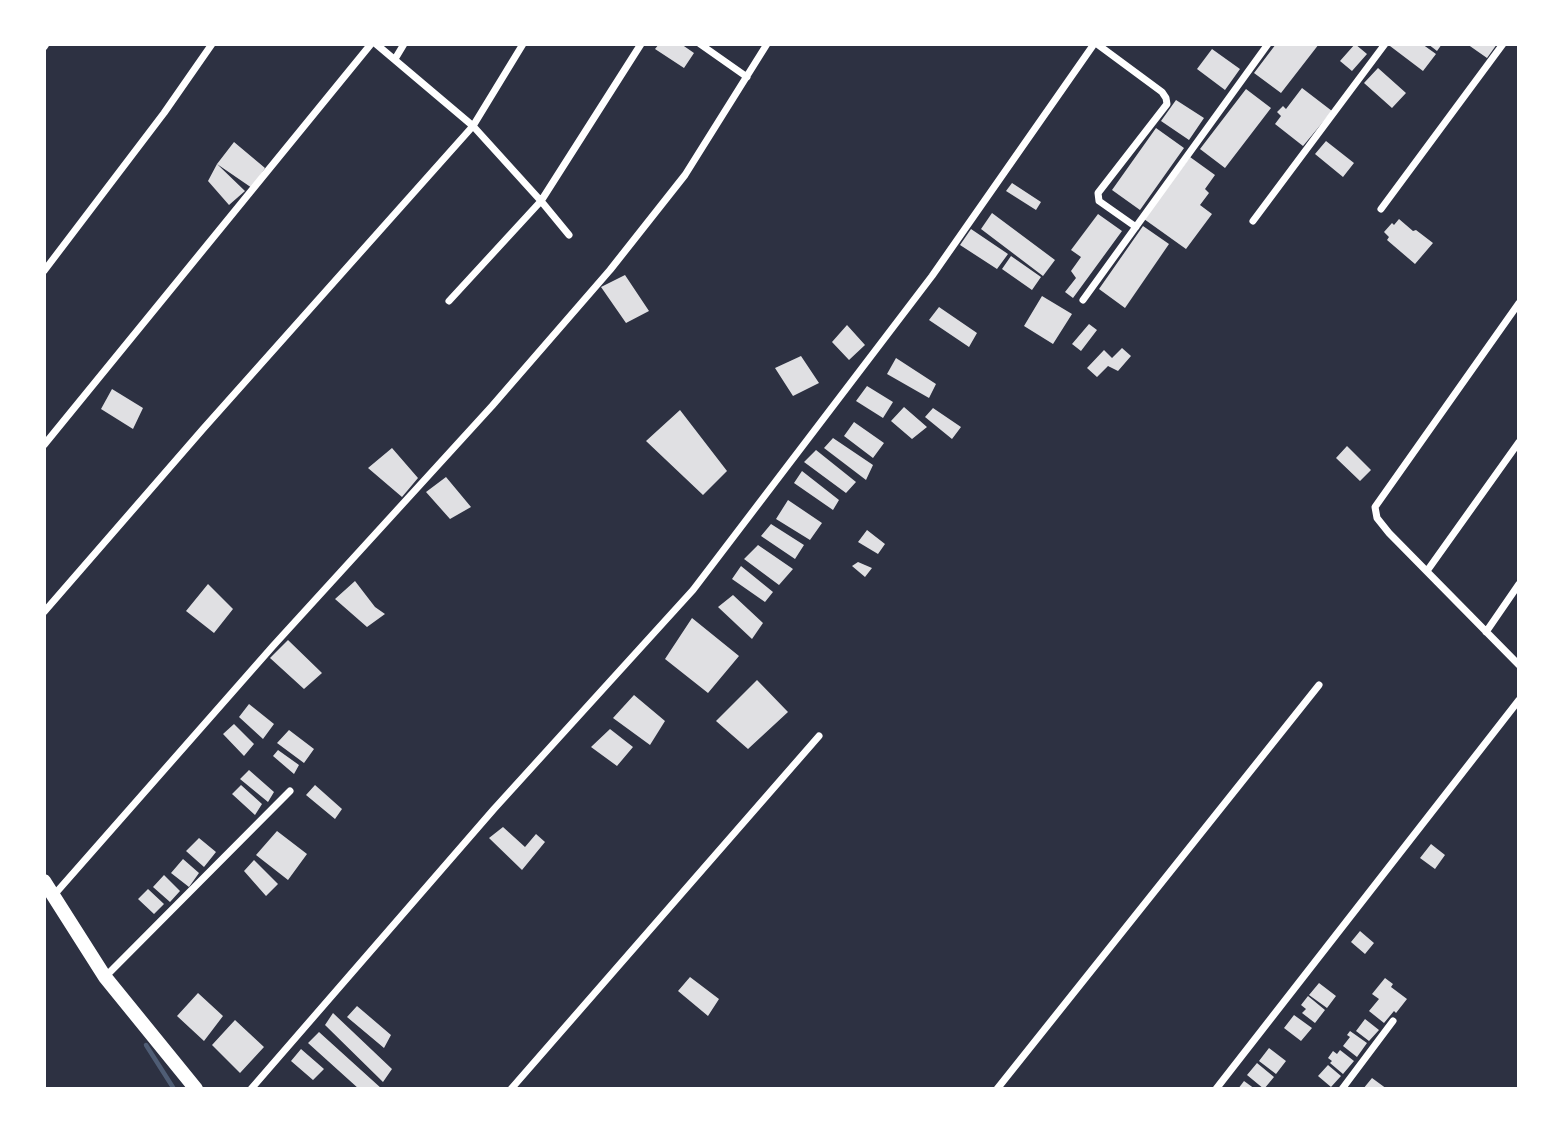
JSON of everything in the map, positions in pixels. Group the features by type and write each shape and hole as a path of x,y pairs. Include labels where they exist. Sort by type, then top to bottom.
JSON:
{"main road":[{"path":"44,881 105,977 197,1089"}],"street":[{"path":"44,271 164,113 212,44"},
{"path":"44,445 373,44 395,59 473,126 569,235"},
{"path":"395,59 404,44"},
{"path":"44,612 473,126 523,44"},
{"path":"449,301 541,201 641,44"},
{"path":"700,44 747,77"},
{"path":"54,895 273,646 492,406 610,271 685,175 767,44"},
{"path":"251,1089 494,810 693,590 932,276 1095,44 1162,92 1166,98 1167,104 1098,193 1099,201 1136,227"},
{"path":"1083,300 1268,44"},
{"path":"1253,221 1385,44"},
{"path":"1381,209 1503,44"},
{"path":"1519,303 1376,508 1377,518 1389,533 1519,665"},
{"path":"1427,571 1519,442"},
{"path":"1486,632 1519,584"},
{"path":"997,1089 1318,685"},
{"path":"1216,1089 1519,700"},
{"path":"511,1089 819,736"},
{"path":"105,977 290,791"},
{"path":"1342,1089 1393,1021"}],"building":[{"path":"659,44 681,44 694,53 684,68 655,49"},
{"path":"1276,44 1319,44 1281,93 1254,73"},
{"path":"1355,44 1367,54 1352,71 1340,61"},
{"path":"1422,44 1436,54 1423,71 1390,46"},
{"path":"1428,44 1442,44 1437,51"},
{"path":"1467,44 1497,44 1487,58"},
{"path":"1212,49 1240,69 1225,90 1197,69"},
{"path":"1378,68 1406,93 1392,108 1364,83"},
{"path":"1302,88 1332,111 1303,146 1275,124 1281,116 1277,112 1283,106 1286,109"},
{"path":"1246,89 1271,108 1225,168 1200,149"},
{"path":"1176,100 1204,118 1189,140 1161,121"},
{"path":"1156,128 1184,148 1140,210 1112,190"},
{"path":"1326,141 1354,163 1343,177 1315,154"},
{"path":"234,142 265,168 252,188 217,164"},
{"path":"1190,157 1215,175 1205,189 1209,193 1200,205 1212,214 1186,249 1144,219"},
{"path":"217,164 245,191 229,205 208,181"},
{"path":"1012,183 1041,202 1036,210 1006,191"},
{"path":"992,213 1055,260 1043,276 981,229"},
{"path":"1098,214 1122,231 1073,298 1065,292 1076,278 1071,271 1081,257 1071,250"},
{"path":"1399,219 1433,243 1415,264 1387,240 1389,237 1384,232"},
{"path":"1143,226 1169,244 1125,308 1099,289"},
{"path":"971,229 1008,254 997,269 960,245"},
{"path":"1011,256 1041,277 1032,290 1002,269"},
{"path":"625,275 649,311 626,323 601,287"},
{"path":"1042,296 1072,314 1053,344 1024,326"},
{"path":"939,307 977,333 969,347 929,320"},
{"path":"1089,324 1097,330 1081,351 1072,344"},
{"path":"847,325 865,345 849,360 832,342"},
{"path":"1122,348 1131,356 1118,371 1108,366 1097,377 1087,368 1104,350 1112,358"},
{"path":"801,356 819,383 793,396 775,368"},
{"path":"896,358 936,384 929,398 887,374"},
{"path":"867,386 893,402 883,418 856,401"},
{"path":"112,389 143,408 133,429 101,409"},
{"path":"904,407 927,427 912,439 891,421"},
{"path":"933,408 961,427 952,439 925,417"},
{"path":"680,410 727,471 703,495 646,441"},
{"path":"854,422 884,443 873,458 844,436"},
{"path":"833,438 873,465 866,480 824,448"},
{"path":"1347,446 1371,470 1360,481 1336,458"},
{"path":"392,448 418,478 402,497 368,468"},
{"path":"816,450 856,482 846,493 804,462"},
{"path":"802,471 839,500 833,510 794,483"},
{"path":"446,477 471,507 450,519 426,492"},
{"path":"788,500 822,523 810,540 776,519"},
{"path":"771,524 804,545 795,559 761,536"},
{"path":"867,530 885,544 878,554 858,542"},
{"path":"758,545 793,569 779,585 744,559"},
{"path":"858,562 872,568 865,577 852,566"},
{"path":"741,566 773,592 765,602 732,579"},
{"path":"355,581 375,607 385,614 367,627 335,599"},
{"path":"208,584 233,609 214,633 186,611"},
{"path":"733,595 763,623 752,639 718,607"},
{"path":"692,618 739,656 708,693 665,659"},
{"path":"288,640 322,673 304,689 270,658"},
{"path":"757,680 788,712 748,749 716,721"},
{"path":"634,695 665,721 650,745 613,718"},
{"path":"249,704 274,724 263,739 239,717"},
{"path":"234,724 254,744 244,756 223,734"},
{"path":"610,729 633,747 617,766 591,747"},
{"path":"289,730 314,749 304,763 277,743"},
{"path":"278,750 299,765 294,774 273,756"},
{"path":"249,770 274,792 268,802 240,779"},
{"path":"241,785 262,804 255,815 232,794"},
{"path":"315,785 342,809 335,819 306,795"},
{"path":"503,827 525,847 536,834 545,842 522,870 489,838"},
{"path":"277,831 307,854 288,880 256,855"},
{"path":"199,838 216,852 204,867 186,851"},
{"path":"1431,844 1445,855 1435,869 1420,858"},
{"path":"183,859 199,873 189,887 171,873"},
{"path":"254,860 278,884 266,896 244,871"},
{"path":"164,875 180,891 170,902 153,887"},
{"path":"148,889 164,904 154,914 138,899"},
{"path":"1360,931 1374,943 1365,954 1351,942"},
{"path":"690,977 719,999 708,1016 678,991"},
{"path":"1385,978 1393,984 1391,987 1407,999 1384,1023 1369,1011 1379,999 1372,994"},
{"path":"1319,983 1336,996 1327,1008 1309,995"},
{"path":"198,993 223,1016 204,1041 177,1016"},
{"path":"1308,996 1325,1010 1315,1023 1302,1013 1306,1009 1301,1005"},
{"path":"357,1006 391,1035 384,1048 347,1017"},
{"path":"333,1013 392,1069 383,1082 325,1025"},
{"path":"1294,1015 1312,1028 1301,1041 1284,1028"},
{"path":"1365,1019 1379,1030 1369,1041 1356,1031"},
{"path":"235,1020 264,1047 240,1073 212,1045"},
{"path":"1350,1031 1367,1043 1357,1057 1343,1046 1350,1037 1347,1035"},
{"path":"319,1032 382,1089 359,1089 308,1043"},
{"path":"1269,1048 1286,1061 1276,1074 1259,1061"},
{"path":"301,1049 324,1069 313,1080 291,1061"},
{"path":"1340,1050 1354,1061 1343,1074 1328,1058 1333,1051 1337,1054"},
{"path":"1257,1063 1274,1077 1264,1089 1247,1075"},
{"path":"1328,1065 1341,1076 1331,1087 1318,1076"},
{"path":"1372,1078 1387,1089 1363,1089"},
{"path":"1244,1081 1255,1089 1238,1089"}],"waterway":[{"path":"146,1045 174,1089"}]}
